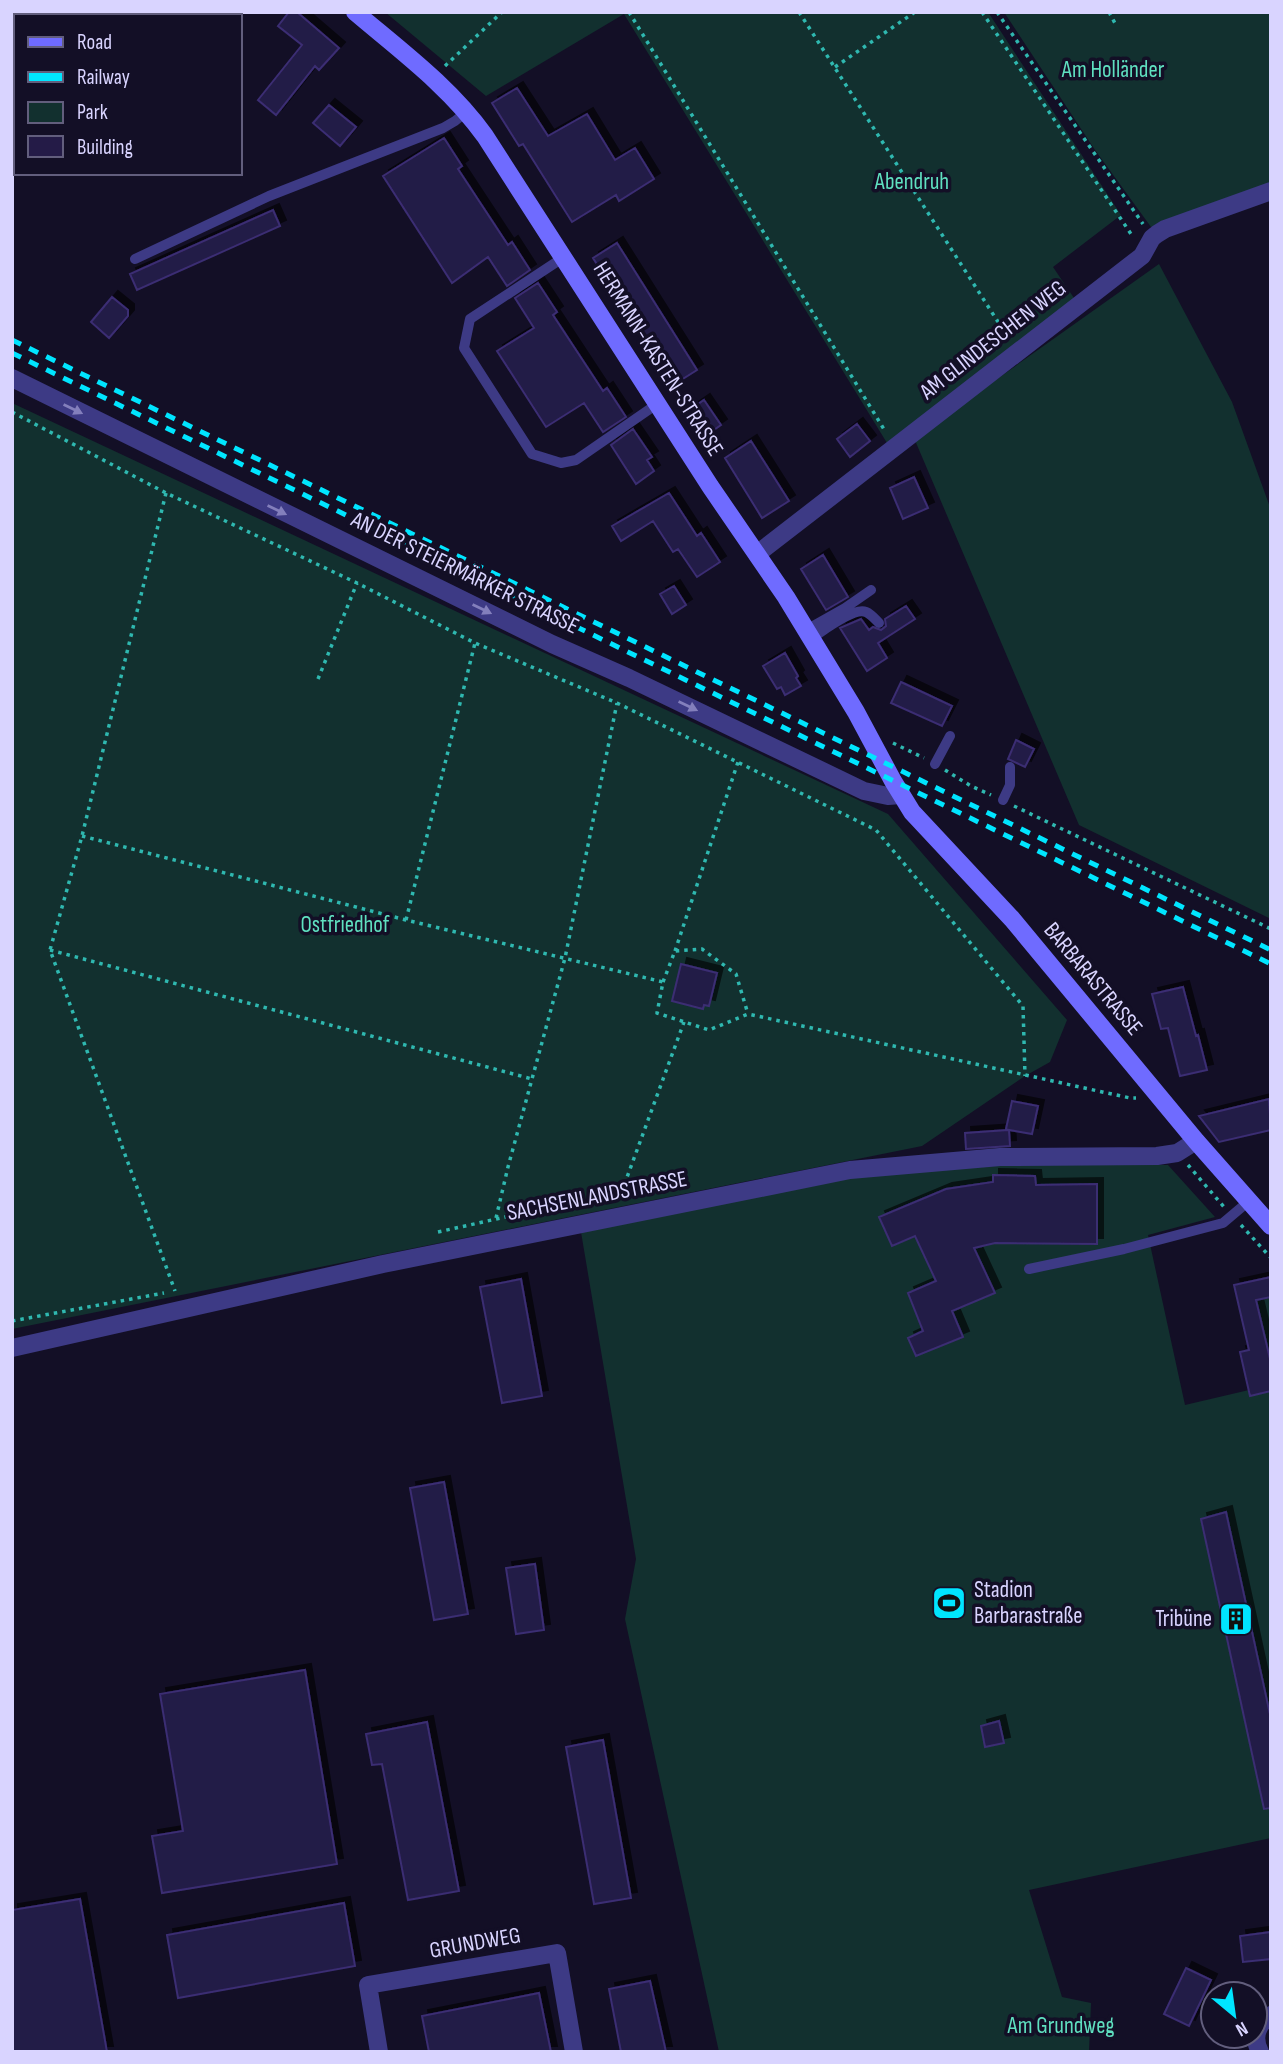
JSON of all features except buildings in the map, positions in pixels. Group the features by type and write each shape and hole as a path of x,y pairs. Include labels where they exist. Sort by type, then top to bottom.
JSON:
{"street":[{"name":"HERMANN-KASTEN-STRASSE","path":"355,12 433,78 466,112 495,150 657,404 809,634 882,762"},
{"name":"AM GLINDESCHEN WEG","path":"757,554 1018,353 1148,246 1157,233 1271,191"},
{"name":"AN DER STEIERMÄRKER STRASSE","path":"12,378 552,644 864,791 888,796 901,795"},
{"name":"BARBARASTRASSE","path":"882,762 901,795 926,829 1012,919 1155,1093 1271,1226"},
{"name":"SACHSENLANDSTRASSE","path":"12,1348 383,1264 850,1170 1000,1157 1157,1156 1177,1153 1196,1141"},
{"name":"GRUNDWEG","path":"379,2052 368,1985 558,1954 574,2052"},
{"path":"1260,2052 1256,2038 1257,2029 1271,2015"}],"lane":[{"path":"135,259 269,196 443,128 466,112"},
{"path":"564,257 470,319 464,348 532,454 561,463 576,460 657,404"},
{"path":"809,634 871,590"},
{"path":"809,634 858,611 866,612 879,623"},
{"path":"935,764 950,736"},
{"path":"1003,800 1010,785 1010,767"},
{"path":"1029,1269 1124,1249 1223,1223 1249,1201"}],"path":[{"path":"443,69 502,12"},
{"path":"629,12 894,447"},
{"path":"799,12 1018,353"},
{"path":"835,67 915,12"},
{"path":"982,12 1148,246"},
{"path":"997,12 1148,246"},
{"path":"1109,12 1117,27"},
{"path":"13,414 166,493 357,583 475,643 617,703 876,830 1023,1006 1025,1076"},
{"path":"12,1321 176,1291 50,950 82,836 166,493"},
{"path":"318,679 357,583"},
{"path":"406,920 475,643"},
{"path":"496,1219 565,958 617,703"},
{"path":"872,741 895,743 971,786 1271,929"},
{"path":"738,762 663,982 657,1013 709,1030 748,1014 1130,1098 1155,1093"},
{"path":"82,836 406,920 663,982"},
{"path":"675,951 702,949 736,974 748,1014"},
{"path":"50,950 532,1079"},
{"path":"429,1234 622,1191 684,1022"}],"green space":[{"name":"Abendruh","path":"385,12 988,12 1121,215 1053,267 1076,301 887,443 624,14 486,96"},
{"name":"Am Holländer","path":"1004,12 1271,12 1271,185 1151,227 1095,150"},
{"path":"1159,264 1232,402 1271,510 1271,919 1079,825 914,438"},
{"name":"Ostfriedhof","path":"12,403 888,814 1067,1020 1050,1062 922,1146 12,1329"},
{"name":"Stadion Barbarastraße","path":"1019,1163 1168,1165 1215,1217 1148,1235 1185,1405 1249,1390 1240,1352 1249,1350 1234,1285 1271,1277 1271,1838 1029,1890 1062,1997 1091,2003 1089,2052 719,2052 625,1619 636,1559 581,1232 852,1178"}],"railway":[{"path":"12,340 1271,950"},
{"path":"12,353 1271,964"}],"place":[{"name":"Stadion Barbarastraße","path":"949,1603"},
{"name":"Tribüne","path":"1236,1619"}],"park label":[{"name":"Am Grundweg","path":"1061,2026"}]}
